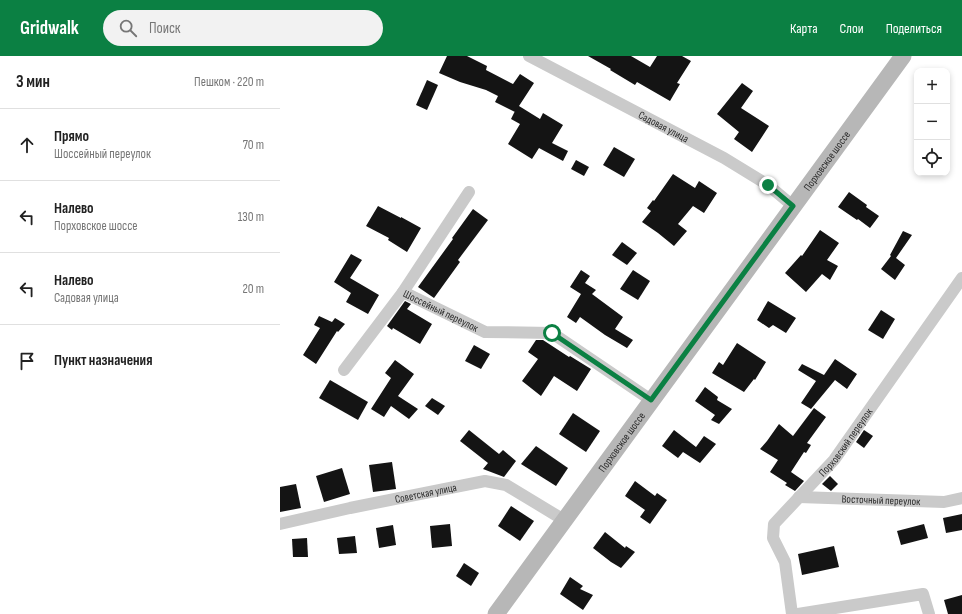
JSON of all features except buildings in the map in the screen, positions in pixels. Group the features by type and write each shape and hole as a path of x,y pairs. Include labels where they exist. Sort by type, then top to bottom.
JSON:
{"main road":[{"name":"Порховское шоссе","path":"496,614 903,56"}],"street":[{"name":"Садовая улица","path":"529,56 724,158 768,185 793,206"},
{"path":"404,292 469,192"},
{"name":"Порховский переулок","path":"792,614 785,562 773,538 774,524 834,460 962,278"},
{"name":"Шоссейный переулок","path":"344,370 404,292 485,332 552,333 651,400"},
{"name":"Советская улица","path":"280,524 350,508 485,481 506,484 564,520"},
{"name":"Восточный переулок","path":"799,498 944,502 962,498"},
{"path":"798,614 923,594 929,614"}],"route":[{"path":"552,333 651,400 793,206 768,185"}]}
